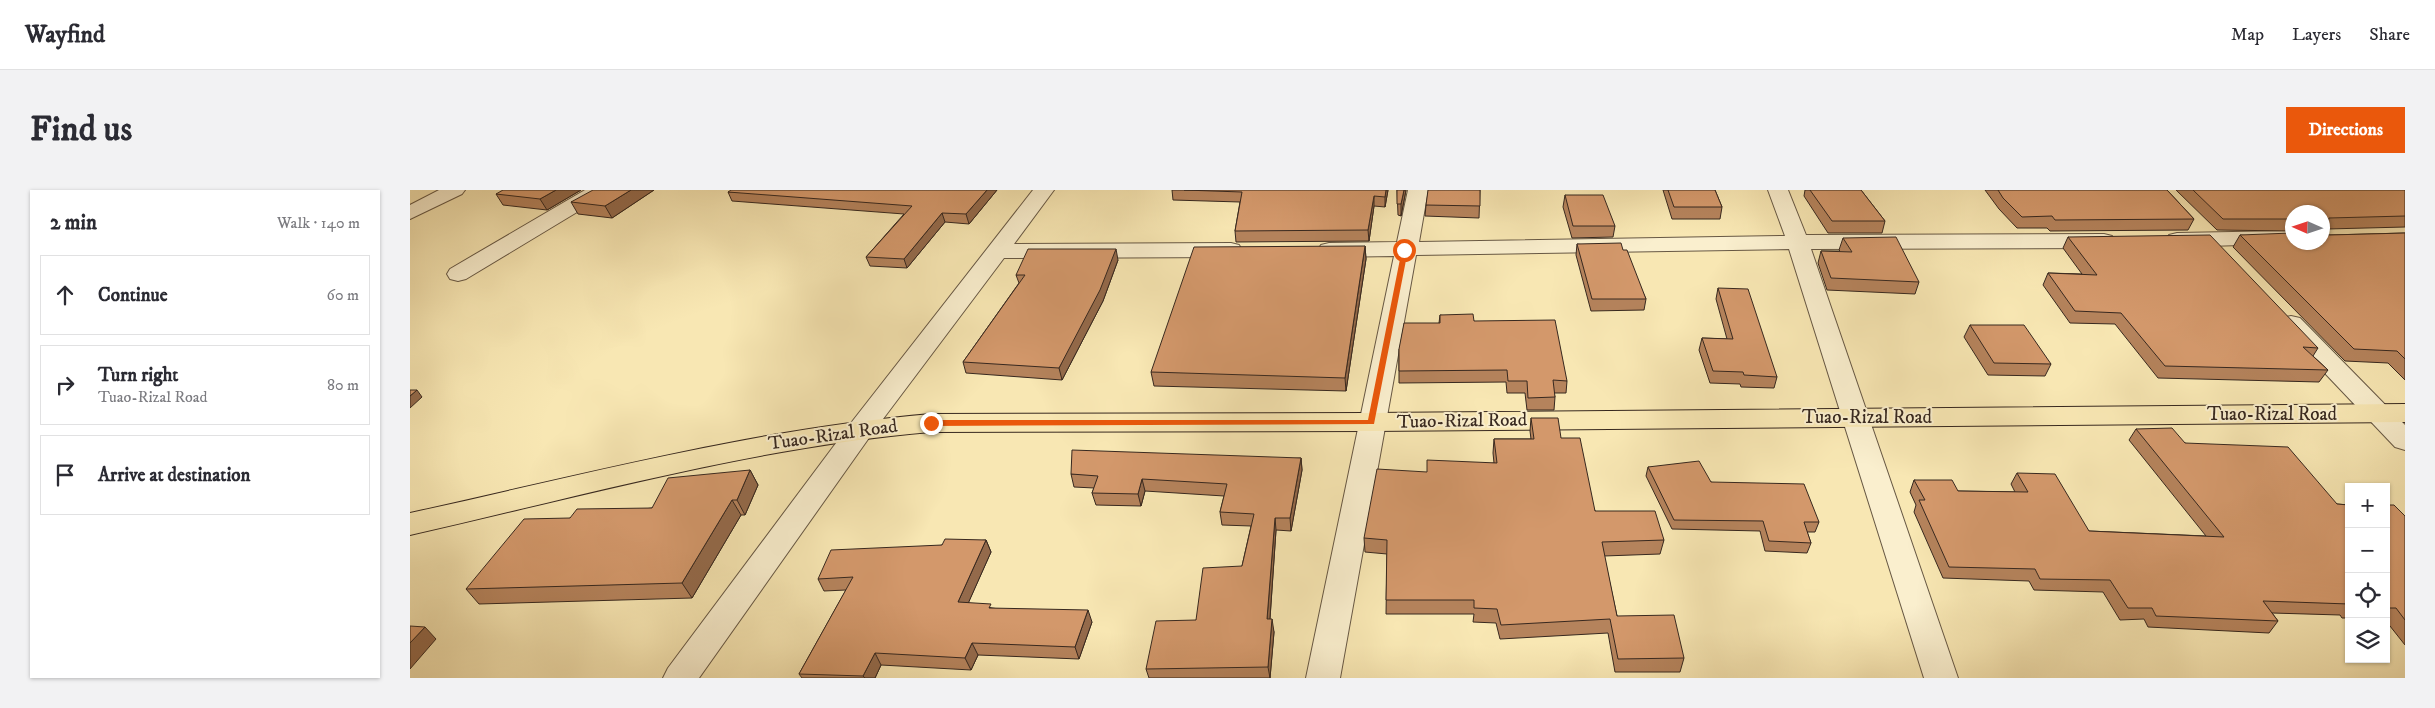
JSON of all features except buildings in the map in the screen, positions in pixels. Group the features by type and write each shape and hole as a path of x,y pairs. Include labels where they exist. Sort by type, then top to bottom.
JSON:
{"main road":[{"name":"Tuao-Rizal Road","path":"410,524 777,442 861,429 931,423 1371,422 2392,413"}],"street":[{"path":"410,213 455,190"},
{"path":"458,274 600,190"},
{"path":"680,678 861,429 1044,190"},
{"path":"1323,678 1404,250 1418,190"},
{"path":"1778,190 1798,242 1941,678"},
{"path":"2189,218 2229,261"},
{"path":"2160,240 2285,238"},
{"path":"1306,250 1404,250 1798,242 2121,240"},
{"path":"999,251 1256,250"},
{"path":"2277,309 2392,413 2405,440"}],"route":[{"path":"931,423 1371,422 1404,250"}]}
